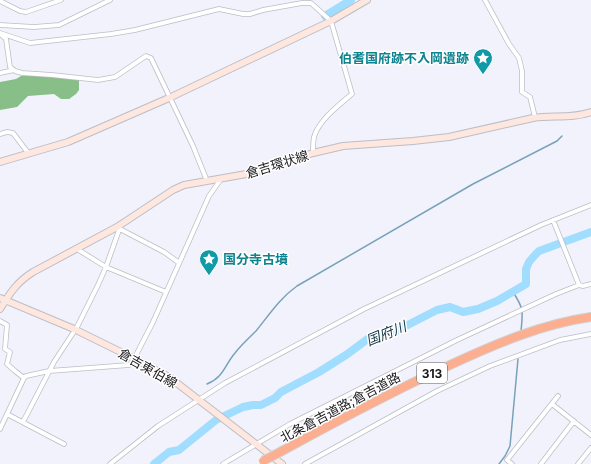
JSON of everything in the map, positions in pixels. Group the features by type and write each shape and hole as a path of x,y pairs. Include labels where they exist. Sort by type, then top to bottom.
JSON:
{"highway":[{"name":"北条倉吉道路;倉吉道路","path":"284,453 369,404 473,354 535,330 591,317"},
{"name":"北条倉吉道路;倉吉道路","path":"263,463 409,389 475,359 537,334 591,321"}],"main road":[{"path":"0,162 68,142 170,98 331,21 367,0"},
{"name":"倉吉環状線","path":"0,309 3,299 22,279 77,249 118,229 173,190 184,185 252,173 313,153 343,146 449,137 535,117 574,116 591,112"},
{"name":"倉吉東伯線","path":"3,299 74,329 135,358 169,377 282,464"}],"street":[{"path":"0,1 20,11 26,12 61,0"},
{"path":"0,25 34,28 59,25 110,0"},
{"path":"485,0 509,44 519,58 522,71 522,92 530,97 535,117"},
{"path":"0,33 30,43 129,31 219,9 250,14 263,10 302,3 311,3 331,21 352,94 336,108 318,129 314,137 313,153"},
{"path":"0,33 6,39 10,67 22,73 98,80 115,77 146,56 151,58 193,146 207,181"},
{"path":"0,72 14,70"},
{"path":"0,134 7,132 13,133 29,154"},
{"path":"0,429 24,378 49,371 129,365 135,358 153,322 178,262 209,196 221,179"},
{"path":"585,206 591,201"},
{"path":"110,464 158,426 201,402 225,383 364,309 553,220 585,206 591,205"},
{"path":"553,220 578,283 583,286 591,284"},
{"path":"23,422 49,371 74,329 77,327 106,267 118,229 164,252 178,262"},
{"path":"77,249 106,267 166,292"},
{"path":"223,464 290,424 457,340 578,283"},
{"path":"0,321 7,325 5,349 10,352 7,364 24,378"},
{"path":"305,464 437,391 490,366 518,354 560,340 591,334"},
{"path":"512,464 507,460 558,396"},
{"path":"552,404 591,435"},
{"path":"7,414 64,444"},
{"path":"541,464 574,421"},
{"path":"578,464 591,448"}],"green space":[{"path":"47,74 79,78 79,90 69,99 61,99 54,94 28,96 17,107 0,110 0,82 16,79 21,76"}],"waterway":[{"path":"325,16 351,0"},
{"path":"207,384 220,375 242,344 256,331 280,301 297,286 473,184 557,141 562,136"},
{"name":"国府川","path":"154,464 169,452 179,450 216,420 243,407 261,405 275,398 281,392 319,372 346,355 369,338 388,335 437,310 450,307 463,312 478,309 497,301 526,284 526,269 529,262 539,251 591,232"},
{"path":"513,292 522,310 521,331"},
{"path":"499,464 510,446 518,359"}],"place":[{"name":"伯耆国府跡不入岡遺跡","path":"483,75"},
{"name":"国分寺古墳","path":"209,276"}]}
